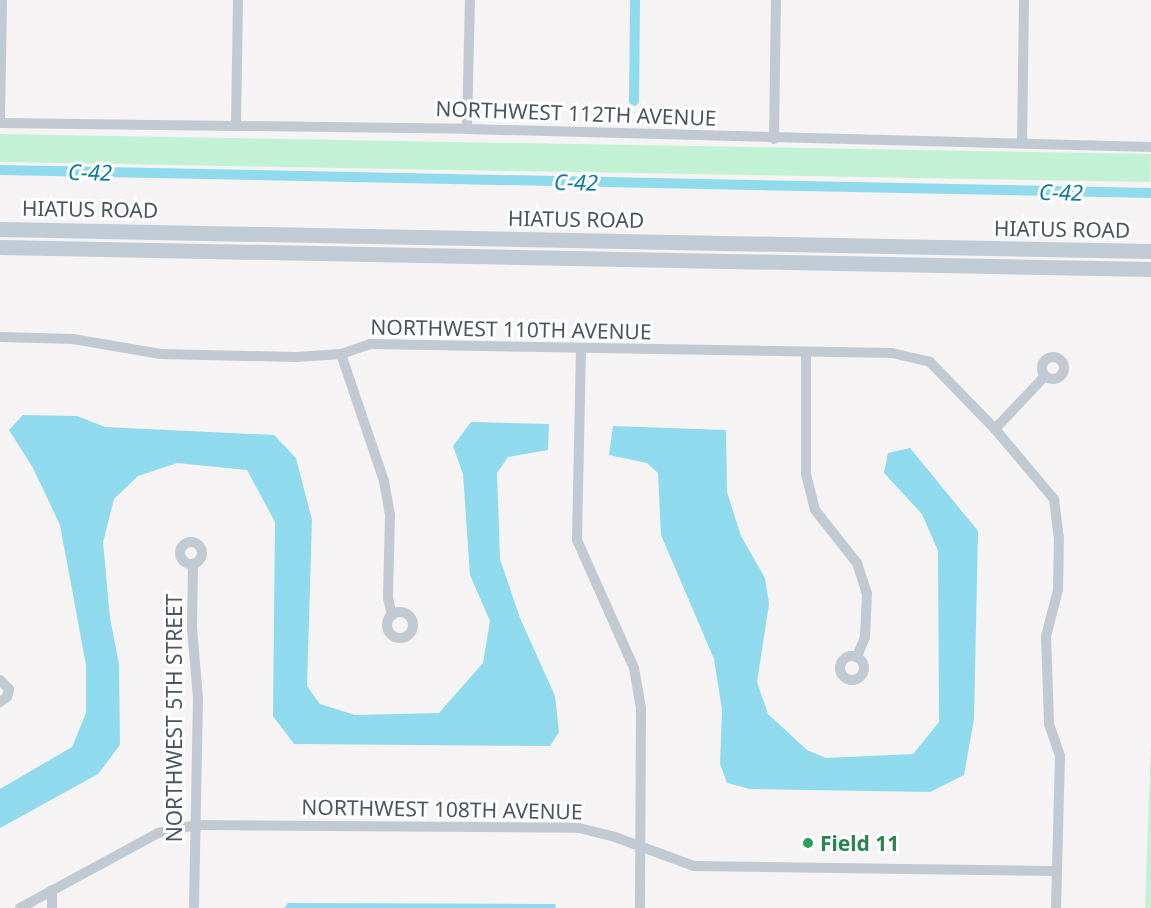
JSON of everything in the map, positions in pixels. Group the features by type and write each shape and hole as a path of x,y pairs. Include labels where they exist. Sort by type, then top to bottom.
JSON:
{"main road":[{"name":"HIATUS ROAD","path":"0,229 1151,251"},
{"path":"341,235 341,254"},
{"name":"HIATUS ROAD","path":"0,247 1151,269"}],"street":[{"path":"0,117 2,0"},
{"path":"236,126 238,0"},
{"path":"467,129 470,0"},
{"path":"774,139 776,0"},
{"path":"1022,143 1024,0"},
{"name":"NORTHWEST 112TH AVENUE","path":"0,123 467,129 774,139 1151,147"},
{"name":"NORTHWEST 110TH AVENUE","path":"0,337 73,339 161,354 296,357 341,354 370,344 806,354 892,353 930,362 995,429 1054,499 1059,537 1058,590 1046,636 1049,724 1060,756 1056,908"},
{"path":"580,348 577,540 634,668 641,708 640,908"},
{"path":"341,354 384,481 390,515 388,598 392,616"},
{"path":"806,354 806,474 815,510 857,563 867,594 865,637 856,657"},
{"path":"995,429 1045,376"},
{"name":"NORTHWEST 5TH STREET","path":"193,564 192,628 198,698 194,908"},
{"path":"0,680 9,689 8,697 0,702"},
{"name":"NORTHWEST 108TH AVENUE","path":"20,908 158,833 195,825 579,828 694,866 1057,871"},
{"path":"52,890 52,908"}],"green space":[{"path":"0,134 1151,154 1150,182 0,162"},
{"path":"1151,742 1151,908 1145,908"}],"water":[{"path":"23,415 77,416 105,427 274,435 296,458 312,520 307,686 320,704 355,715 439,713 483,663 490,621 470,575 463,474 453,446 471,422 549,424 548,450 508,457 497,473 500,559 520,618 555,696 559,732 550,746 294,744 273,716 275,522 247,470 177,463 138,476 114,499 103,542 110,618 119,664 120,745 98,774 0,828 0,789 72,747 86,713 86,665 60,525 33,468 9,430"},
{"path":"613,426 726,430 727,492 741,536 765,578 769,604 757,682 768,714 807,750 826,758 913,754 939,722 938,551 922,514 884,473 888,453 910,448 978,531 974,719 964,775 930,792 750,789 727,783 720,764 722,710 714,659 661,535 658,473 647,463 609,455"},
{"path":"288,903 555,904 556,908 284,908"}],"waterway":[{"path":"634,101 635,0"},
{"name":"C-42","path":"0,170 1151,193"}],"place":[{"name":"Field 11","path":"808,843"}]}
